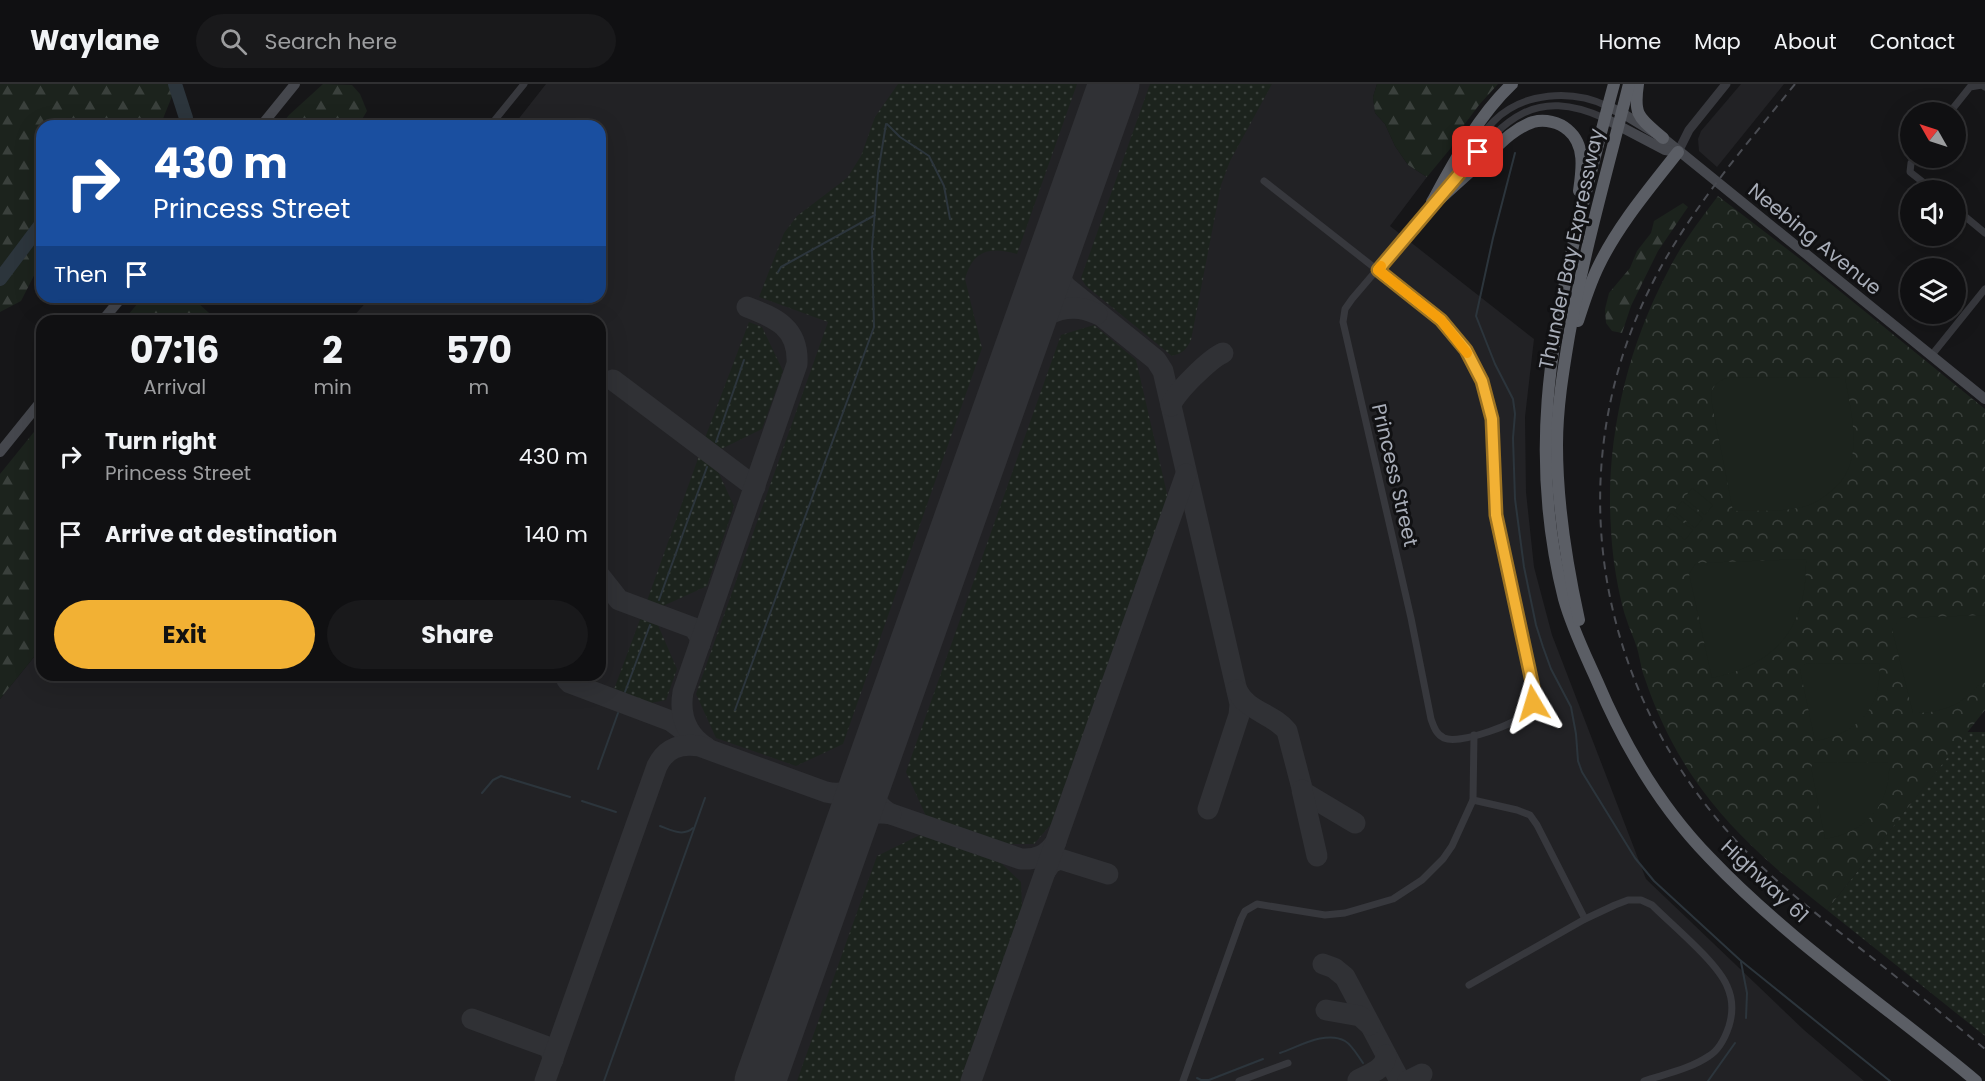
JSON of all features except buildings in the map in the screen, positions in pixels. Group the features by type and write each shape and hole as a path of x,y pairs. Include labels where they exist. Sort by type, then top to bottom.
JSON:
{"highway":[{"path":"1427,211 1456,158 1482,120 1512,84"},
{"name":"Thunder Bay Expressway","path":"1587,659 1575,634 1564,598 1550,528 1545,475 1545,423 1550,363 1566,271 1614,84"},
{"name":"Thunder Bay Expressway","path":"1587,659 1568,570 1559,508 1557,444 1559,404 1565,359 1585,258 1629,84"},
{"path":"1638,84 1636,98 1638,114 1663,138"},
{"path":"1427,211 1513,132 1535,121 1555,123 1574,136 1582,155 1566,271"},
{"path":"1565,359 1587,294 1609,247 1633,210 1678,152"},
{"name":"Highway 61","path":"1587,659 1624,738 1653,786 1678,822 1708,856 1778,922 1976,1081"}],"main road":[{"path":"266,120 295,84"},
{"name":"Neebing Avenue","path":"1606,112 1622,113 1663,138 1985,399"},
{"name":"Neebing Avenue","path":"1606,112 1618,125 1665,150 1678,152"},
{"path":"107,315 117,303"},
{"path":"0,452 36,407"}],"street":[{"path":"495,120 524,84"},
{"path":"1678,152 1689,130 1726,84"},
{"path":"1958,102 1970,87 1982,85 1985,87"},
{"name":"Princess Street","path":"1427,211 1490,125 1508,110 1534,99 1565,95 1588,98 1606,112"},
{"name":"Princess Street","path":"1474,735 1462,738 1443,738 1435,729 1431,719 1411,618 1343,316 1345,309 1427,211 1492,136 1512,118 1522,112 1547,105 1576,106 1606,112"},
{"path":"1910,168 1910,172 1920,180"},
{"path":"1183,1081 1245,911 1257,904 1325,915 1345,913 1393,899 1422,880 1443,859 1452,846 1473,800 1474,735 1517,721 1530,710 1534,695 1496,515 1493,427 1490,406 1478,370 1453,333 1441,320 1264,181"},
{"path":"1966,217 1985,233"},
{"path":"1931,356 1985,289"},
{"path":"1473,800 1530,815 1586,919"},
{"path":"1469,985 1586,919 1628,900 1641,900 1652,905 1720,974 1727,985 1732,1007 1726,1034 1710,1056 1644,1081"},
{"path":"1239,1081 1288,1063"}],"shaded area":[{"path":"546,84 1377,84 1373,97 1375,113 1385,124 1395,146 1408,165 1427,177 1390,226 1534,339 1525,417 1526,492 1534,567 1552,635 1646,879 1804,1030 1864,1081 0,1081 0,699 36,654 36,681 606,681 606,315 354,315 366,303 606,303 606,120 518,120"},
{"path":"1741,84 1784,84 1717,167 1699,151 1698,139 1701,131"}],"green space":[{"path":"0,84 177,84 162,120 36,120 36,272 21,301 0,312"},
{"path":"323,84 352,85 360,94 367,111 362,120 285,120"},
{"path":"898,84 1077,84 1017,254 999,250 984,253 978,256 968,269 965,279 982,348 843,744 796,766 716,738 696,694 828,322 759,297 784,233 797,216 847,178 861,156 875,117"},
{"path":"1150,84 1272,84 1230,161 1221,185 1191,340 1184,351 1172,356 1086,286 1081,278"},
{"path":"1377,84 1498,84 1479,105 1450,149 1427,177 1408,165 1395,146 1385,124 1375,113 1373,97"},
{"path":"1718,196 1804,262 1985,409 1985,710 1827,910 1777,869 1731,825 1685,765 1662,723 1650,694 1623,608 1616,574 1611,529 1611,464 1621,398 1629,366 1652,304 1671,264"},
{"path":"1683,203 1688,207 1658,251 1631,306 1622,333 1612,331 1606,323 1605,309 1609,293 1630,268 1637,251 1651,233 1654,221"},
{"path":"138,303 198,303 211,315 128,315"},
{"path":"749,322 762,327 783,371 762,429 717,451 705,442 705,438"},
{"path":"1094,325 1136,360 1168,498 1052,823 1034,844 1007,844 926,816 906,772 1061,335"},
{"path":"1845,377 1854,438 1849,468 1842,481 1823,498 1802,507 1782,510 1733,511 1711,399 1715,386 1727,378"},
{"path":"36,429 36,654 0,699 0,474"},
{"path":"700,453 715,465 734,506 707,586 663,606 647,601"},
{"path":"1692,488 1713,505 1705,515 1684,498"},
{"path":"1682,501 1703,518 1695,528 1674,511"},
{"path":"1671,513 1693,530 1685,540 1663,523"},
{"path":"1806,559 1801,604 1794,623 1784,639 1755,663 1735,672 1712,678 1689,574 1696,563"},
{"path":"1985,615 1985,676 1971,693 1955,705 1925,713 1913,713 1892,629 1901,618"},
{"path":"641,617 657,623 677,669 666,700 646,704 613,692"},
{"path":"1879,663 1877,693 1872,706 1864,716 1843,732 1815,741 1800,670 1805,664"},
{"path":"1967,732 1985,732 1985,1036 1827,910"},
{"path":"1815,762 1889,763 1885,792 1873,815 1852,830 1825,839 1811,767"},
{"path":"920,835 1001,863 1021,882 1022,907 960,1081 797,1081 877,856"}],"waterway":[{"path":"175,84 185,120"},
{"path":"735,710 874,327 872,248 878,173 886,124"},
{"path":"887,124 900,137 929,156 944,186 950,219"},
{"path":"1515,153 1476,316 1495,364 1513,399 1515,499 1524,567 1543,647 1551,669 1571,707 1578,761 1582,772 1635,858 1654,881 1740,960 1890,1081"},
{"path":"778,272 781,267 875,215"},
{"path":"0,279 36,231"},
{"path":"716,442 744,360"},
{"path":"659,600 707,467"},
{"path":"625,692 650,625"},
{"path":"598,769 618,713"},
{"path":"482,793 493,780 501,776 570,797"},
{"path":"604,1081 705,798"},
{"path":"582,801 616,812"},
{"path":"660,826 681,832 693,828"},
{"path":"1741,962 1747,993 1746,1018"},
{"path":"1280,1053 1329,1037 1345,1041 1363,1063"},
{"path":"1708,1081 1735,1043"},
{"path":"1197,1078 1209,1080 1263,1059"}],"taxiway":[{"path":"1081,186 1057,251 1057,270 1066,287 1156,360 1163,371 1240,704 1239,715 1208,809"},
{"path":"707,748 689,731 683,717 683,692 797,364 794,341 784,326 767,315 747,307"},
{"path":"1018,363 1030,332 1036,324 1051,313 1069,308 1088,310 1097,314"},
{"path":"1171,406 1178,393 1193,377 1223,353"},
{"path":"613,380 755,487"},
{"path":"971,1081 1186,474"},
{"path":"606,584 619,600 694,628 700,637 700,644"},
{"path":"568,681 671,721 690,735"},
{"path":"1237,690 1253,708 1275,720 1287,731 1303,792 1355,823"},
{"path":"545,1081 657,766 665,755 680,746 699,746 826,792 848,792 862,781 867,773 892,705"},
{"path":"874,766 871,787 875,800 891,814 1021,859 1041,856 1056,842"},
{"path":"1302,790 1317,856"},
{"path":"827,900 856,824 870,814 891,814"},
{"path":"1045,872 1051,863 1060,859 1108,874"},
{"path":"1323,964 1334,968 1345,977 1400,1081"},
{"path":"1326,1010 1360,1016 1370,1025"},
{"path":"472,1019 548,1047 553,1060"},
{"path":"1358,1080 1380,1067 1386,1055"},
{"path":"1408,1081 1422,1074"}],"runway":[{"path":"760,1081 1114,84"}],"railway":[{"path":"1795,84 1716,183 1680,235 1649,290 1621,359 1605,431 1600,502 1606,574 1622,643 1648,710 1684,774 1729,833 1757,863 1788,890 1985,1049"}],"slow traffic":[{"path":"1381,266 1378,270 1441,320 1467,353"}],"route":[{"path":"1478,152 1378,270 1441,320 1466,350 1482,381 1492,419 1496,515 1533,687 1533,703"}]}
